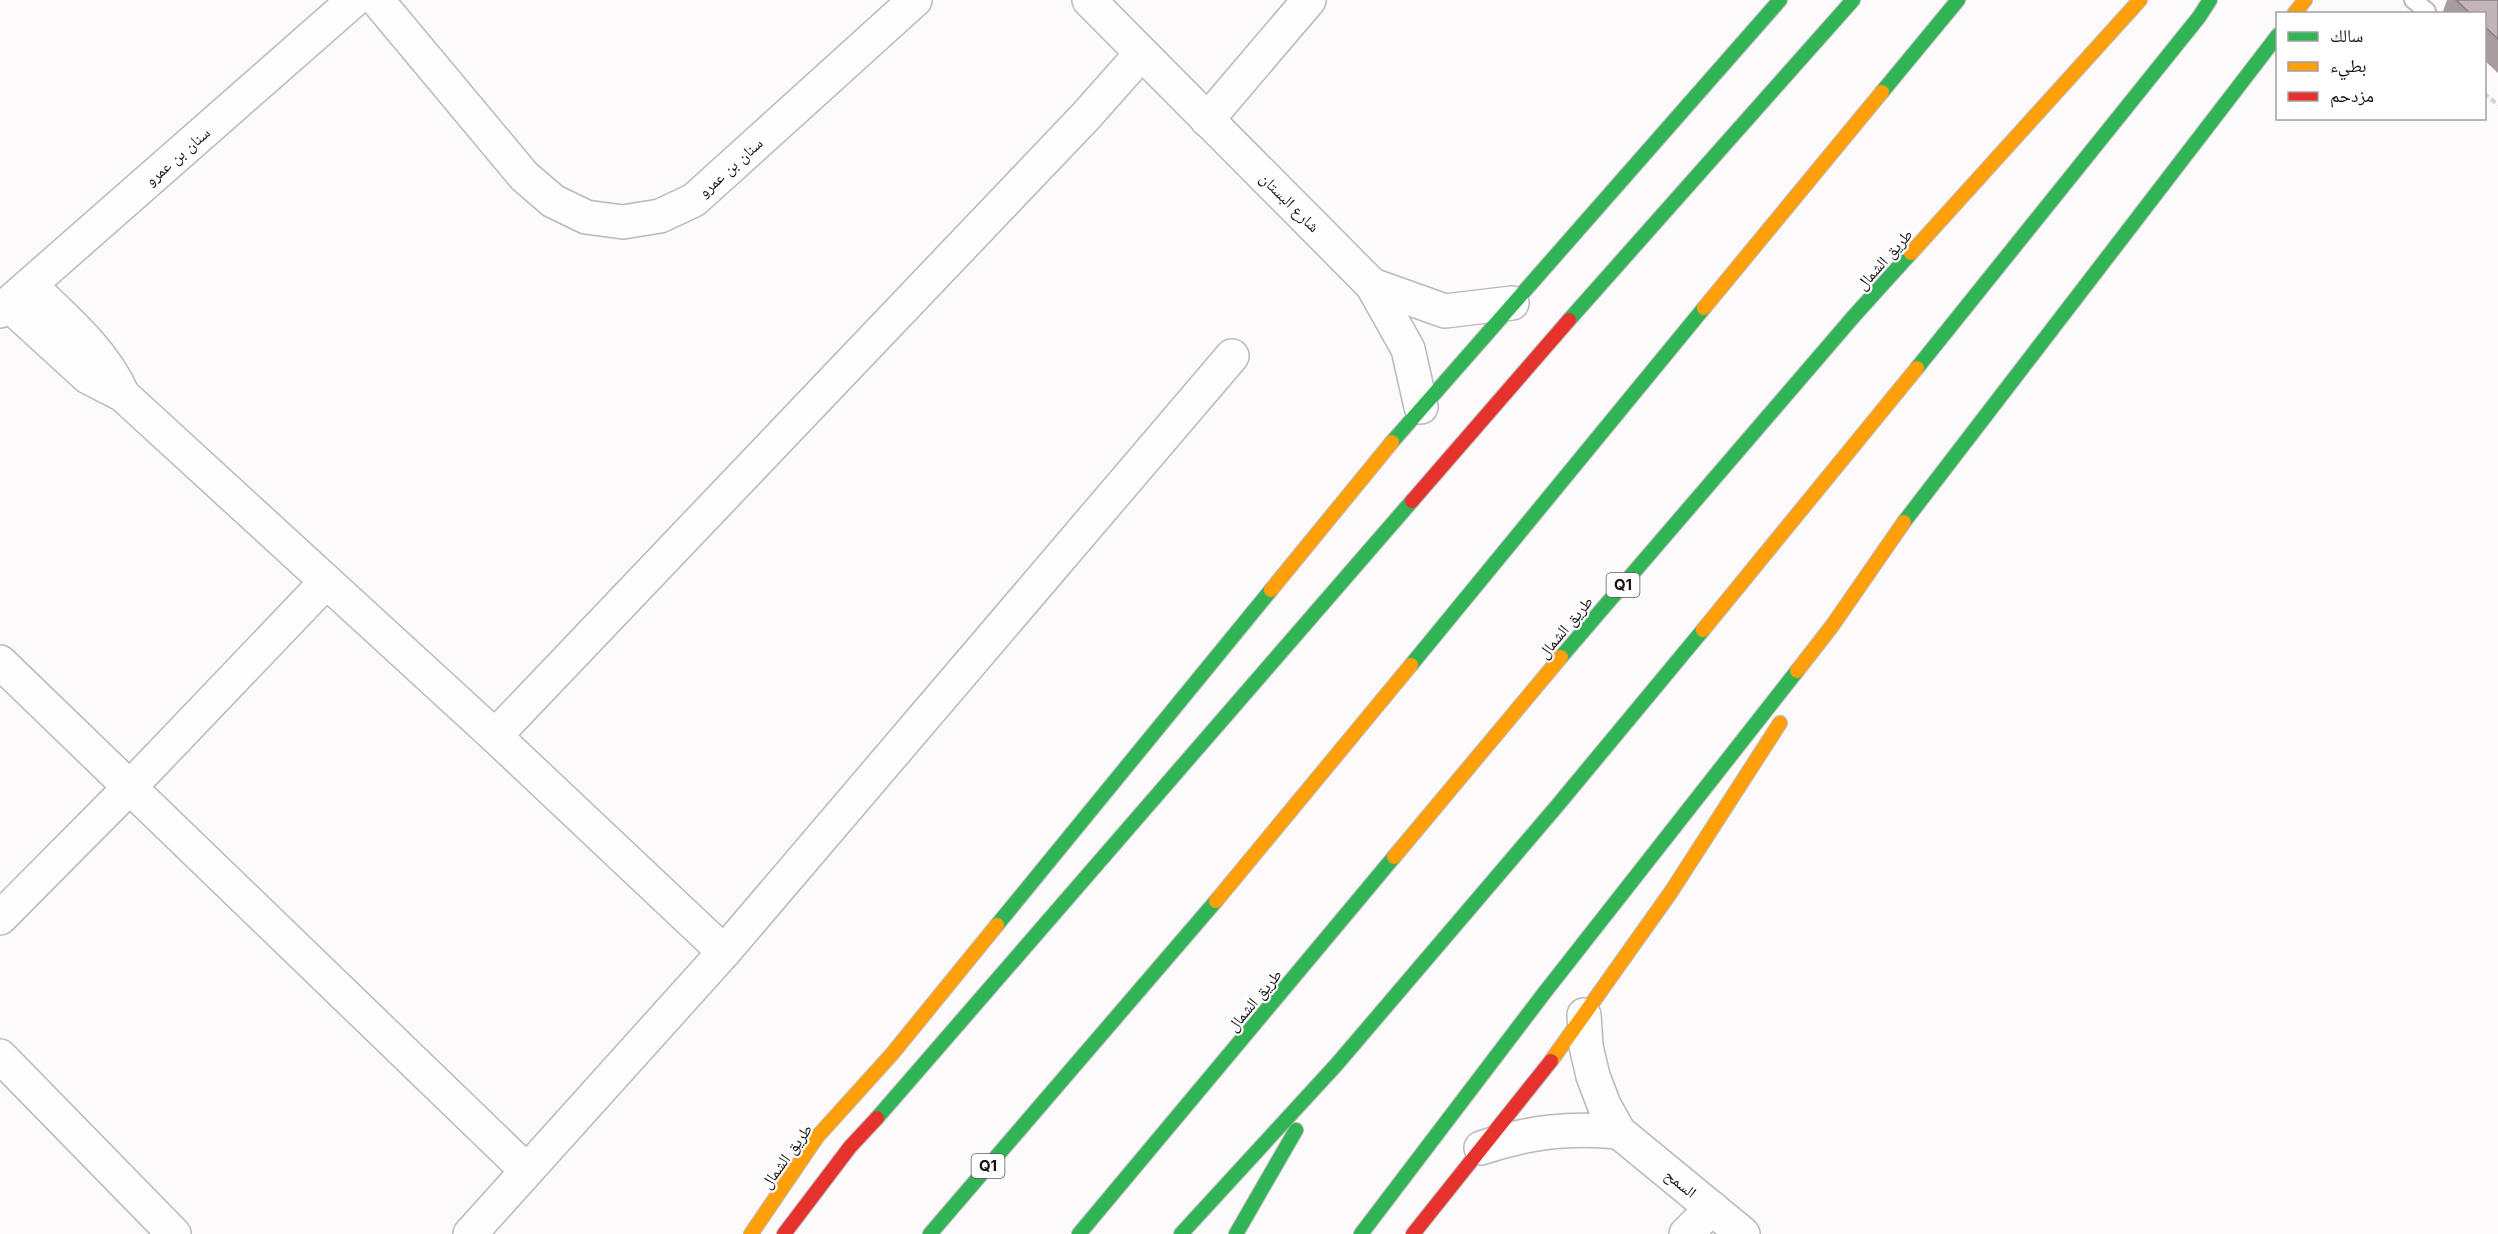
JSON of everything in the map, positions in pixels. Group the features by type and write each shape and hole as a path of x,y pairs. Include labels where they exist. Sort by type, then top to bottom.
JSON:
{"main road":[{"name":"طريق الشمال","path":"751,1234 818,1137 892,1054 1421,407 1780,0"},
{"path":"784,1234 850,1147 896,1097 1576,312 1854,0"},
{"name":"Q1","path":"930,1234 1227,888 1958,0"},
{"name":"طريق الشمال","path":"1079,1234 1576,639 1854,316 2140,0"},
{"path":"1181,1234 1334,1067 1503,871 1803,509 2211,0"},
{"path":"2296,12 2305,0"},
{"path":"1361,1234 1545,992 1832,626 1903,523 2276,36"},
{"path":"1795,695 1832,626"},
{"path":"1413,1234 1557,1053 1671,892 1784,715"},
{"path":"1236,1234 1334,1067"}],"street":[{"name":"سنان بن عمرو","path":"13,300 354,0"},
{"name":"سنان بن عمرو","path":"377,0 525,176 553,201 586,217 623,222 660,216 694,200 915,0"},
{"name":"شارع البستان","path":"1089,0 1372,285 1408,349 1421,407"},
{"path":"1207,120 1309,0"},
{"path":"495,736 1086,116 1141,54"},
{"name":"شارع البستان","path":"1372,285 1445,310 1512,303"},
{"path":"13,300 101,356 114,375 123,395 325,583 495,736 724,952"},
{"path":"470,1234 724,952 1232,356"},
{"path":"0,918 131,786 325,583"},
{"path":"0,662 131,786 526,1170"},
{"name":"السمح","path":"1584,1015 1586,1046 1593,1076 1604,1105 1619,1132 1743,1234"},
{"path":"0,1056 174,1234"},
{"path":"1481,1148 1535,1132 1591,1129 1619,1132"},
{"path":"1686,1234 1712,1208"}],"lane":[{"path":"2414,0 2427,11"}],"path":[{"path":"2486,95 2498,105"}],"building":[{"path":"2456,0 2498,0 2498,39 2486,28 2486,12 2469,12"}],"traffic: fast":[{"path":"1392,442 1780,0"},
{"path":"1569,320 1853,0"},
{"path":"1882,92 1958,0"},
{"path":"1917,368 2199,17 2210,0"},
{"path":"1904,522 2276,38"},
{"path":"1561,657 1854,316 1911,253"},
{"path":"1411,665 1704,308"},
{"path":"877,1118 1412,501"},
{"path":"997,925 1271,590"},
{"path":"1181,1234 1337,1064 1557,806 1703,630"},
{"path":"1361,1234 1545,992 1797,671"},
{"path":"1079,1234 1394,857"},
{"path":"930,1234 1216,901"},
{"path":"1236,1234 1296,1130"}],"traffic: slow":[{"path":"1911,253 2140,0"},
{"path":"2296,12 2305,0"},
{"path":"1704,308 1882,92"},
{"path":"1703,630 1917,368"},
{"path":"1271,590 1392,442"},
{"path":"1797,671 1832,626 1904,522"},
{"path":"1394,857 1561,657"},
{"path":"1216,901 1411,665"},
{"path":"1551,1061 1671,892 1780,723"},
{"path":"751,1234 817,1137 892,1054 997,925"}],"traffic: jam":[{"path":"1412,501 1569,320"},
{"path":"1413,1234 1551,1061"},
{"path":"784,1234 850,1147 877,1118"}]}
